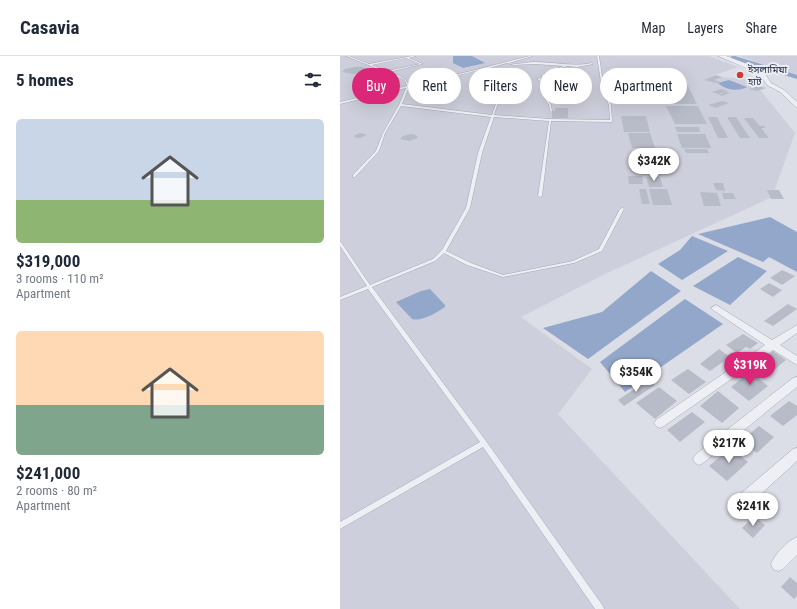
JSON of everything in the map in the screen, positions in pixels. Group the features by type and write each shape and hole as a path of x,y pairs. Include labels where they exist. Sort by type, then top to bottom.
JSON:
{"street":[{"path":"721,56 753,68 751,70 764,76 769,84 782,91 797,106"},
{"path":"716,308 797,361"},
{"path":"660,424 797,328"},
{"path":"699,459 797,381"},
{"path":"744,500 797,453"},
{"path":"778,564 797,544"}],"lane":[{"path":"347,56 376,68"},
{"path":"368,65 415,56"},
{"path":"489,68 532,56"},
{"path":"400,105 492,116 550,120 611,121 610,105 603,89 598,56"},
{"path":"400,69 422,64 407,58"},
{"path":"508,63 513,65 537,63 566,66 592,64"},
{"path":"551,111 550,105 545,97 552,88 538,79 566,66"},
{"path":"354,176 377,151 384,133 400,105 408,87 406,81 400,77"},
{"path":"340,103 408,87"},
{"path":"340,299 370,288 434,260 444,251 468,208 480,152 496,104"},
{"path":"540,196 550,120"},
{"path":"444,251 469,264 503,276 574,262 601,250 622,209"},
{"path":"340,244 370,288 484,443 600,609"},
{"path":"340,526 484,443"}],"shaded area":[{"path":"340,56 709,56 738,67 712,76 752,80 795,133 772,197 603,275 521,317 592,369 558,414 740,609 340,609"},
{"path":"739,56 797,56 797,76 759,65 762,64"}],"water":[{"path":"453,56 472,56 485,63 463,68 453,63"},
{"path":"729,80 747,87 732,90 718,83"},
{"path":"770,217 797,232 797,272 769,257 763,262 698,234"},
{"path":"692,236 728,251 682,280 658,264 680,250"},
{"path":"738,257 767,271 730,305 693,286"},
{"path":"651,271 681,291 588,359 543,328 602,312"},
{"path":"430,289 445,305 445,307 425,318 416,320 412,319 396,302 421,291"},
{"path":"685,299 723,324 625,392 600,362"}],"building":[{"path":"354,67 364,68 352,68 352,74 342,72 345,69"},
{"path":"716,75 722,77 714,80 721,82 716,83 704,80"},
{"path":"687,84 697,104 687,104"},
{"path":"757,86 766,88 757,91 749,89"},
{"path":"721,89 730,93 722,96 719,95 725,92 718,94 712,92"},
{"path":"722,101 729,103 716,108 708,105"},
{"path":"666,106 698,106 707,124 675,124"},
{"path":"555,108 568,108 568,118 552,118 552,111 555,111"},
{"path":"621,116 646,116 650,132 624,132"},
{"path":"708,117 717,117 728,138 718,138"},
{"path":"727,117 736,117 750,138 740,138"},
{"path":"744,118 753,118 760,126 764,126 765,128 761,128 769,138 759,138"},
{"path":"675,127 699,127 700,132 677,132"},
{"path":"361,133 367,135 360,138 354,137 355,135"},
{"path":"628,133 650,133 655,148 632,148"},
{"path":"411,134 416,135 418,138 409,141 400,139 403,136"},
{"path":"677,134 705,134 711,148 682,148"},
{"path":"684,149 707,149 709,153 686,153"},
{"path":"643,161 657,161 661,174 645,174"},
{"path":"628,176 642,176 643,184 629,184"},
{"path":"646,177 660,177 663,187 649,187"},
{"path":"713,183 723,183 725,191 716,190"},
{"path":"639,189 646,189 650,204 642,204"},
{"path":"649,189 667,189 672,205 653,205"},
{"path":"767,190 779,190 784,199 771,199"},
{"path":"700,192 717,193 721,206 704,206"},
{"path":"722,193 733,193 736,199 724,199"},
{"path":"782,270 795,276 782,285 770,278"},
{"path":"769,283 782,290 773,297 760,289"},
{"path":"788,304 797,309 773,326 764,321"},
{"path":"743,334 758,343 750,349 746,347 737,353 726,345"},
{"path":"719,349 730,357 710,371 700,364"},
{"path":"773,351 786,360 769,374 755,365"},
{"path":"688,369 706,382 689,394 671,380"},
{"path":"750,372 768,386 749,401 731,387"},
{"path":"648,380 655,385 624,406 618,400"},
{"path":"659,387 677,401 655,419 636,403"},
{"path":"718,391 739,408 722,423 700,406"},
{"path":"789,401 797,406 797,415 783,426 770,416"},
{"path":"692,412 705,422 680,442 667,430"},
{"path":"759,426 774,437 757,453 741,441"},
{"path":"731,448 748,462 727,481 709,466"},
{"path":"754,516 765,525 753,538 742,528"},
{"path":"790,577 797,583 797,596 794,599 781,587"}],"waterway":[{"path":"733,56 734,58 797,77"}],"place":[{"name":"ইসলামিয়া হাট","path":"740,75"}]}
